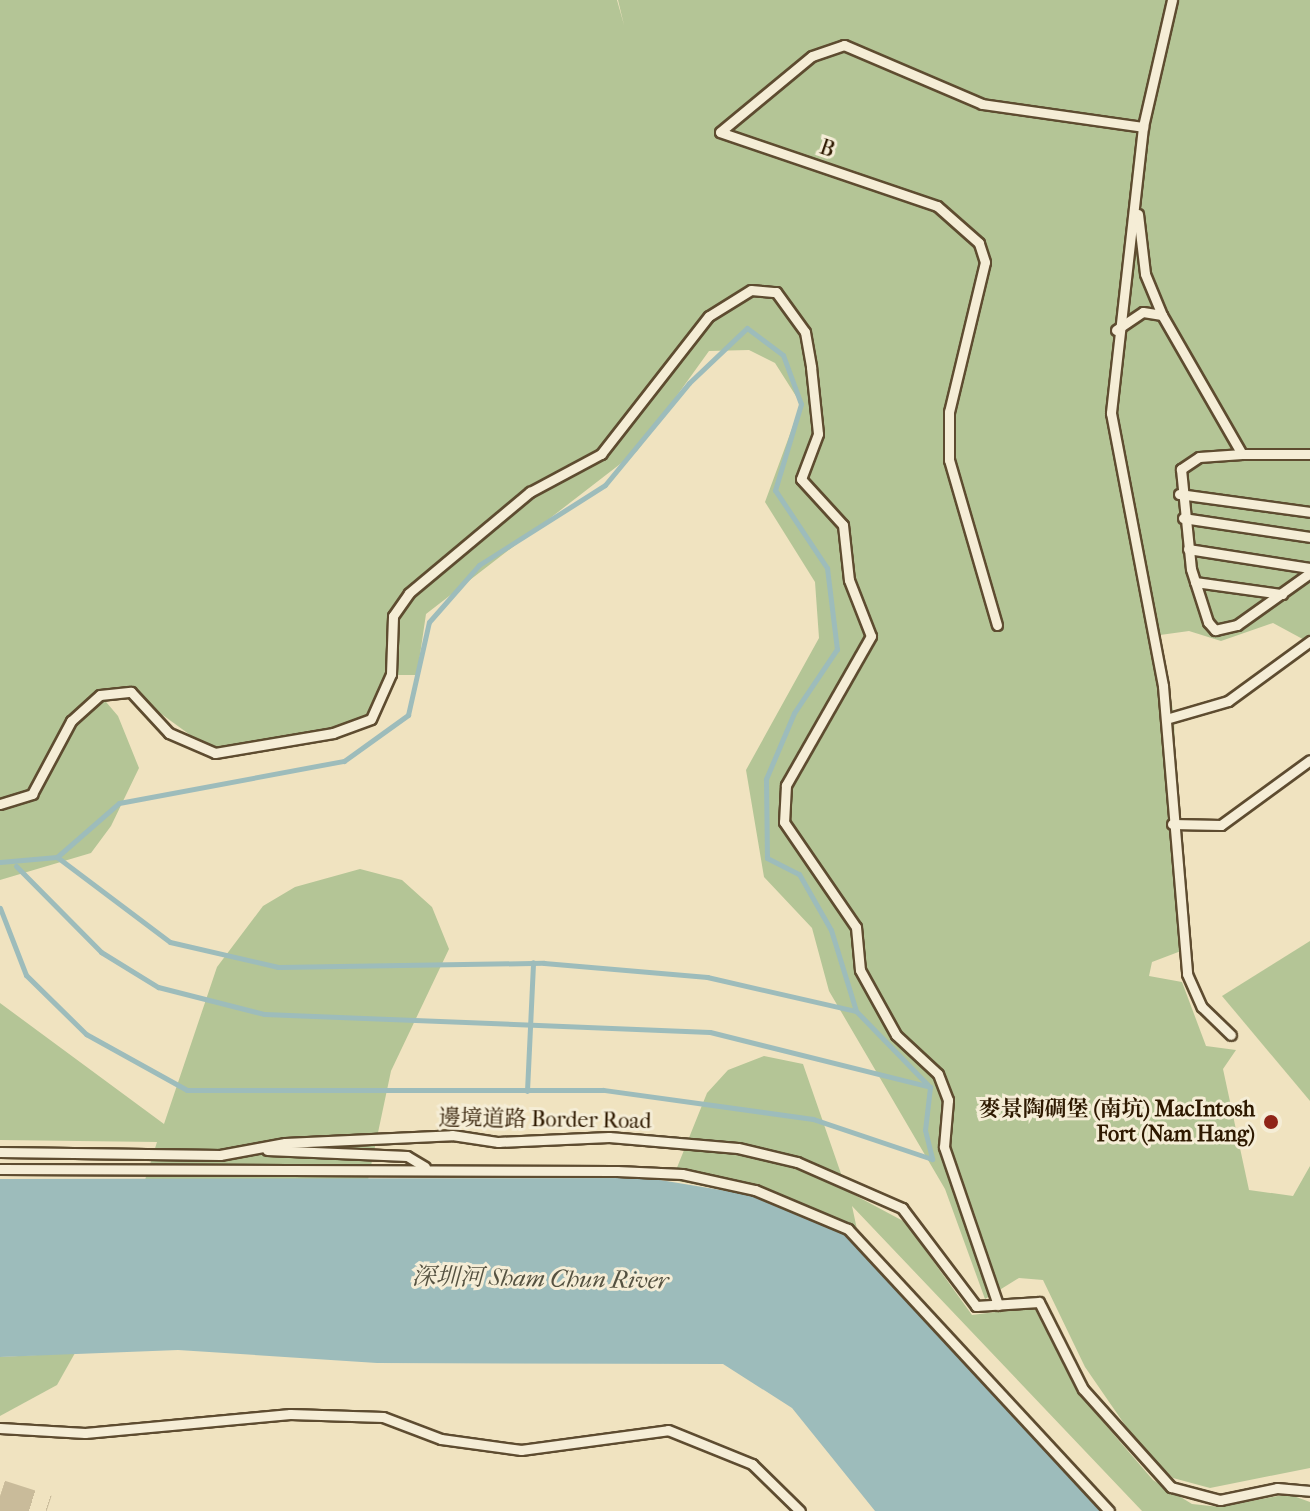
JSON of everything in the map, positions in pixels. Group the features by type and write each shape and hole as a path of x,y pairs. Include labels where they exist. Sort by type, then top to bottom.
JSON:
{"lane":[{"path":"1172,0 1143,127 1137,199 1116,330 1111,413 1119,476 1166,719 1172,824 1187,974 1202,1007 1231,1035"},
{"name":"B","path":"997,625 949,460 949,412 985,262 979,243 937,206 720,132 812,56 844,45 982,104 1143,127"},
{"path":"1137,199 1145,274 1162,315 1242,454"},
{"path":"0,804 32,794 71,721 100,695 131,692 169,733 215,753 333,733 371,719 391,674 393,616 409,593 530,492 601,454 709,316 751,290 776,292 805,332 811,367 818,434 801,479 843,525 849,580 871,636 786,785 784,822 856,927 860,970 896,1035 938,1074 948,1100 944,1147 998,1305"},
{"path":"1116,330 1143,312 1162,315"},
{"path":"1310,454 1242,454 1190,460 1181,469 1179,494 1195,582 1215,630 1237,625 1310,571"},
{"path":"1179,494 1310,512"},
{"path":"1183,518 1310,537"},
{"path":"1188,549 1310,571"},
{"path":"1195,582 1282,594"},
{"path":"1166,719 1228,701 1310,641"},
{"path":"1172,824 1221,825 1310,760"},
{"name":"邊境道路 Border Road","path":"0,1152 116,1156 452,1135 738,1148 797,1162 902,1208 920,1223 965,1296 976,1306 1039,1302 1083,1389 1171,1487 1220,1500 1277,1488 1310,1491"},
{"path":"251,1149 407,1156 427,1168"},
{"path":"0,1169 427,1168 682,1174 810,1208 848,1229 1109,1511"},
{"path":"0,1428 85,1433 290,1414 383,1417 441,1439 521,1450 668,1430 752,1464 800,1511"}],"green space":[{"path":"0,0 617,0 624,25 618,0 1310,0 1310,643 1273,623 1221,641 1189,631 1160,635 1174,716 1181,951 1152,962 1149,976 1182,982 1206,1046 1236,1050 1223,1069 1249,1190 1293,1196 1310,1166 1310,1468 1210,1488 1173,1478 1136,1441 1085,1367 1043,1280 1019,1278 985,1299 945,1189 829,991 812,928 764,877 746,770 819,638 815,582 765,502 801,404 775,363 749,350 709,351 637,451 426,614 417,675 391,675 371,719 215,753 131,692 101,696 118,716 139,768 111,826 91,853 0,880"},
{"path":"360,869 402,880 432,907 449,949 391,1071 368,1180 144,1183 157,1142 0,1140 0,1003 164,1124 217,967 263,906 295,887"},
{"path":"1310,941 1310,1101 1222,996"},
{"path":"764,1056 803,1064 847,1191 905,1222 972,1315 1034,1307 1078,1393 1153,1480 1192,1504 1220,1507 1288,1494 1310,1502 1310,1511 1142,1511 852,1206 861,1248 817,1218 757,1196 672,1180 707,1093 728,1070"},
{"path":"75,1353 57,1385 0,1416 0,1357"}],"water":[{"name":"深圳河 Sham Chun River","path":"648,1178 757,1196 850,1236 1103,1511 875,1511 792,1408 723,1364 377,1363 178,1350 0,1357 0,1179"}],"waterway":[{"path":"0,862 57,857 119,803 344,761 408,715 429,622 479,565 605,485 689,383 747,328 783,355 801,404 775,490 827,568 837,649 794,713 766,779 767,858 799,874 831,930 856,1011 930,1087 925,1130 932,1159 813,1119 603,1090 187,1090 86,1034 26,975 0,908"},
{"path":"57,857 170,942 278,967 544,963 707,977 855,1011"},
{"path":"16,866 101,952 158,987 264,1014 710,1032 930,1087"},
{"path":"527,1091 533,962"}],"tunnel":[{"path":"0,1496 47,1511"}],"place":[{"name":"麥景陶碉堡 (南坑) MacIntosh Fort (Nam Hang)","path":"1271,1122"}]}
